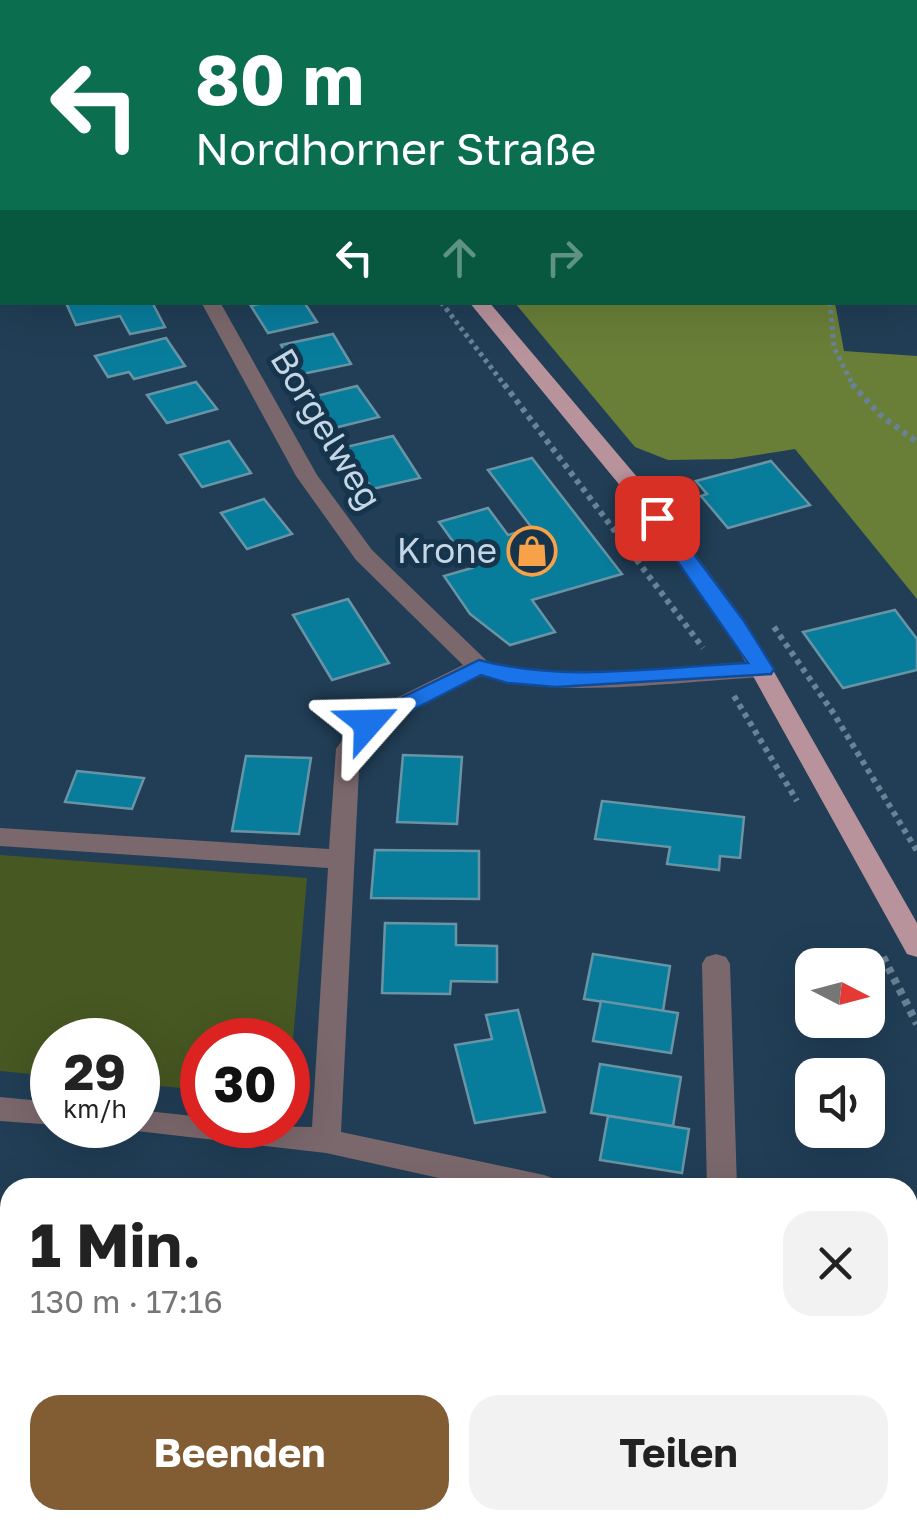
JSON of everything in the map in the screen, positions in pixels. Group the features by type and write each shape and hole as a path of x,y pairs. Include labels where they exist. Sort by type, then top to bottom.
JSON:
{"main road":[{"path":"481,305 635,490 728,613 917,947"}],"street":[{"name":"Borgelweg","path":"212,305 307,476 364,555 479,667"},
{"path":"326,1141 348,750 368,723 479,667 507,676 556,680 763,669"},
{"path":"0,837 340,859"},
{"path":"716,964 722,1178"},
{"path":"0,1109 30,1112"},
{"path":"160,1124 326,1141 498,1178"}],"path":[{"path":"830,305 832,351 844,374 860,397 917,442"}],"green space":[{"path":"517,305 835,305 844,351 917,356 917,599 795,449 732,459 668,460 635,447"},
{"path":"0,855 307,878 295,1018 180,1018 180,1088 160,1086 160,1018 30,1018 30,1074 0,1071"}],"building":[{"path":"67,305 154,305 165,327 130,334 120,316 76,325"},
{"path":"306,305 317,322 268,333 251,306"},
{"path":"333,334 351,364 297,375 281,345"},
{"path":"166,338 185,366 134,379 129,372 108,377 95,356"},
{"path":"196,382 217,409 167,423 147,395"},
{"path":"357,386 379,417 330,429 308,398"},
{"path":"393,436 420,478 372,489 346,447"},
{"path":"229,441 251,473 202,487 180,455"},
{"name":"Krone","path":"532,458 622,574 532,600 555,632 510,645 470,614 444,576 472,568 439,522 488,508 508,535 532,528 488,470"},
{"path":"771,461 810,505 728,528 701,496 707,494 696,481"},
{"path":"264,499 292,534 247,549 221,513"},
{"path":"348,599 389,663 332,680 293,615"},
{"path":"895,610 917,639 917,670 843,688 803,632"},
{"path":"403,755 462,757 457,824 397,822"},
{"path":"246,756 311,758 299,834 232,831"},
{"path":"77,771 144,778 132,809 65,802"},
{"path":"602,801 744,817 740,858 720,856 719,870 667,864 670,847 595,839"},
{"path":"375,850 479,851 479,899 371,898"},
{"path":"385,923 456,924 456,945 497,946 497,982 451,981 450,994 382,993"},
{"path":"593,954 670,966 663,1011 584,999"},
{"path":"601,1001 678,1013 671,1053 593,1041"},
{"path":"518,1010 545,1112 475,1123 455,1045 492,1039 486,1015"},
{"path":"600,1064 681,1077 673,1126 591,1113"},
{"path":"608,1116 689,1129 682,1173 600,1160"}],"place":[{"name":"Krone","path":"532,551"}],"route":[{"path":"368,723 479,667 507,676 556,680 763,669 657,518"}]}
